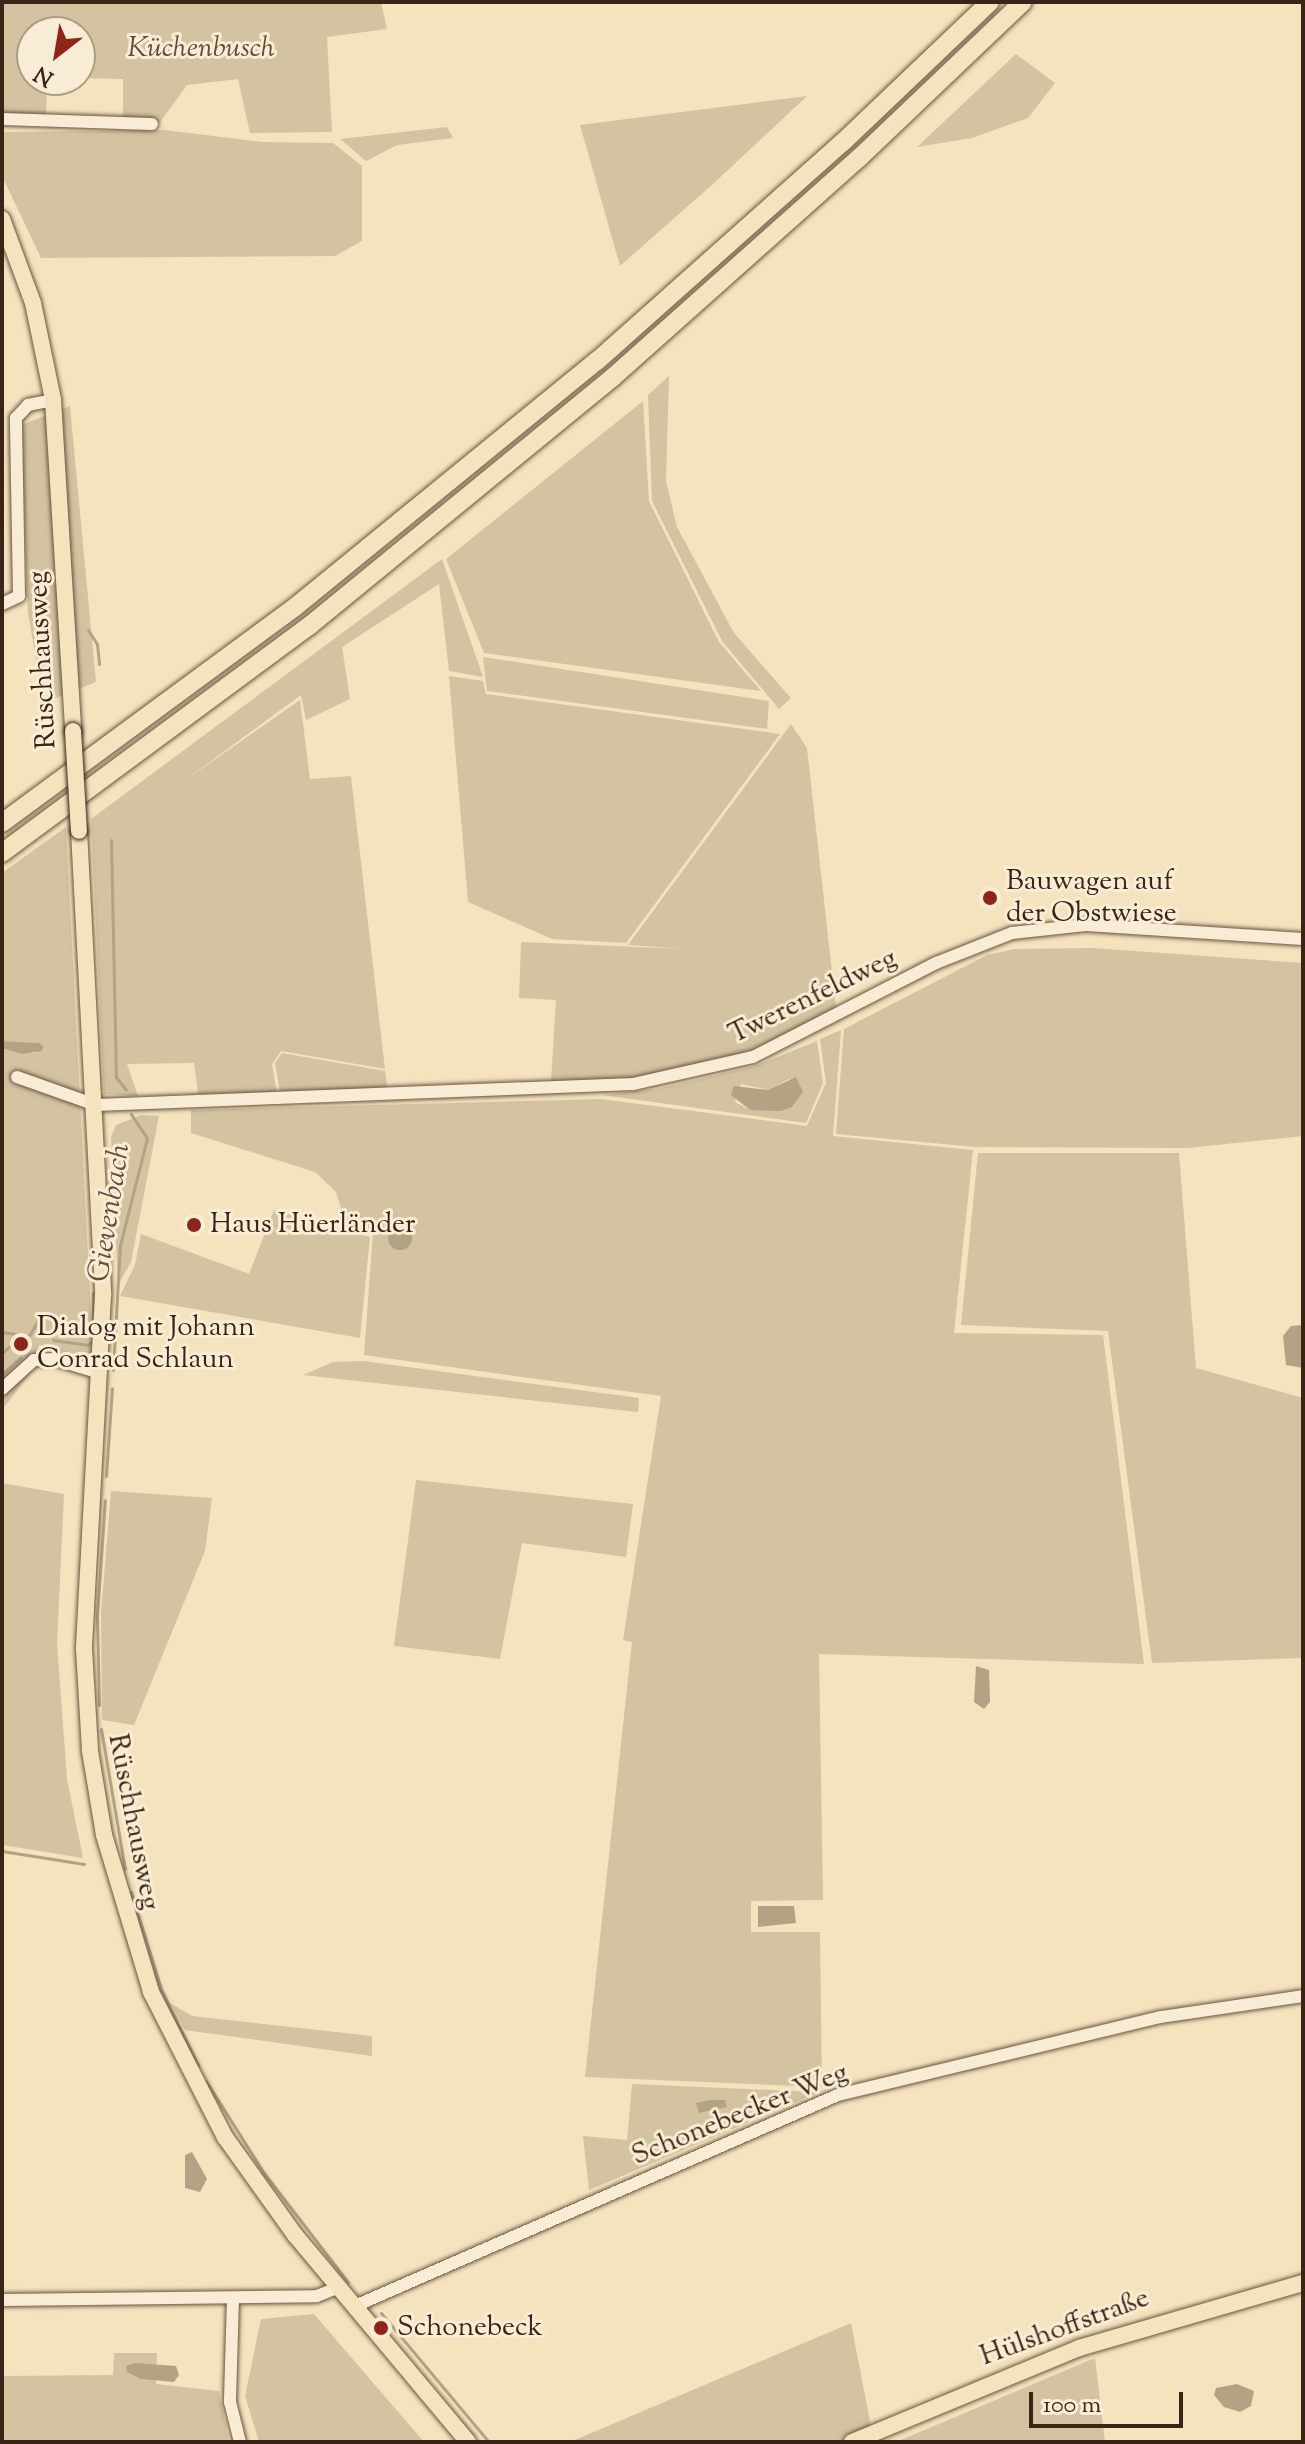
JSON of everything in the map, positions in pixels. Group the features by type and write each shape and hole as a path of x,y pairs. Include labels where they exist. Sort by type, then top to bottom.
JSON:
{"highway":[{"path":"2,823 295,607 597,361 843,142 990,2"},
{"path":"2,853 309,626 612,378 859,158 1023,2"}],"main road":[{"name":"Rüschhausweg","path":"2,219 33,303 53,400 103,1258 100,1373 84,1649 90,1751 113,1875 151,1992 197,2089 253,2179 468,2442"},
{"name":"Hülshoffstraße","path":"852,2442 1092,2343 1303,2283"}],"street":[{"path":"2,119 152,124"},
{"path":"2,604 19,596 16,418 28,405 53,400"},
{"name":"Twerenfeldweg","path":"96,1105 654,1082 753,1057 936,963 1012,933 1086,925 1303,939"},
{"path":"17,1077 96,1105"},
{"path":"2,1389 34,1360 54,1359 100,1373"},
{"name":"Schonebecker Weg","path":"355,2306 838,2095 1161,2017 1303,1996"},
{"path":"2,2300 317,2296 339,2287"},
{"path":"233,2298 230,2402 240,2442"}],"green space":[{"name":"Küchenbusch","path":"2,2 381,2 387,29 327,37 332,132 250,133 238,79 187,85 160,122 123,118 123,79 96,78 96,16 16,16 16,96 47,96 46,116 2,114"},
{"path":"1016,54 1055,83 1028,118 972,138 917,147"},
{"path":"807,96 713,184 620,266 580,125"},
{"path":"447,127 453,138 397,145 366,161 340,139"},
{"path":"164,130 263,142 333,143 362,166 362,241 335,256 41,258 2,176 2,132"},
{"path":"669,376 666,481 677,527 734,633 791,698 779,709 722,641 652,501 648,395"},
{"path":"643,401 649,501 719,642 761,691 484,653 446,559"},
{"path":"70,406 96,682 49,701 47,680 40,683 28,613 21,425"},
{"path":"442,559 483,677 449,671 439,584 342,647 350,699 306,720 301,695 184,781 300,700 310,779 351,776 385,1069 281,1051 272,1064 277,1093 198,1094 194,1063 127,1064 138,1096 104,1094 91,819"},
{"path":"483,657 769,701 767,729 487,691"},
{"path":"449,676 483,681 486,694 780,734 626,943 552,939 468,902"},
{"path":"791,724 807,748 836,1008 761,1047 651,1079 551,1081 556,1000 519,998 521,942 686,949 628,945"},
{"path":"66,827 93,1353 77,1356 39,1345 35,1367 2,1410 2,1048 36,1053 39,1043 2,1041 2,873"},
{"path":"1092,948 1303,963 1303,1136 1187,1148 975,1147 836,1134 844,1029 987,955 1014,949"},
{"path":"841,1030 833,1136 973,1150 954,1333 1103,1335 1144,1664 819,1654 823,1900 751,1901 751,1932 820,1932 822,2087 585,2077 632,1642 623,1640 661,1396 364,1355 373,1233 347,1228 336,1192 315,1172 191,1133 191,1110 601,1099 807,1126 826,1083 820,1039"},
{"path":"817,1041 823,1083 806,1123 602,1095 657,1089 755,1066","holes":["789,1079 803,1092 792,1107 750,1110 735,1102 741,1084 768,1090"]},
{"path":"282,1053 385,1071 388,1093 280,1092 275,1063"},
{"path":"141,1115 159,1116 131,1262 118,1285 111,1137 116,1125"},
{"path":"978,1153 1179,1153 1196,1368 1303,1398 1303,1658 1152,1663 1108,1331 961,1325"},
{"path":"274,1210 370,1237 360,1338 120,1296 135,1265 141,1234 249,1274"},
{"path":"363,1361 639,1398 638,1412 303,1375 333,1362"},
{"path":"416,1480 633,1504 626,1557 522,1543 500,1659 394,1646"},
{"path":"2,1483 64,1494 57,1643 67,1779 83,1858 2,1845"},
{"path":"111,1491 212,1498 205,1551 134,1725 102,1720 101,1614"},
{"path":"170,2003 192,2016 372,2036 372,2056 185,2030"},
{"path":"632,2084 819,2092 589,2190 583,2136 627,2140"},
{"path":"314,2314 424,2442 259,2442 245,2396 261,2319"},
{"path":"851,2323 874,2442 570,2442"},
{"path":"114,2353 157,2353 156,2384 219,2391 229,2442 2,2442 2,2376 113,2375"},
{"path":"1095,2358 1105,2442 896,2442"}],"shaded area":[{"path":"2,1041 39,1043 43,1046 42,1051 22,1054 2,1048"},
{"path":"796,1077 803,1092 792,1107 781,1111 750,1110 731,1095 734,1086 768,1090"},
{"path":"400,1226 409,1229 412,1238 409,1247 400,1250 391,1247 388,1238 391,1229"},
{"path":"1303,1325 1303,1368 1286,1365 1283,1336 1291,1326"},
{"path":"976,1666 989,1670 990,1702 984,1709 974,1702"},
{"path":"758,1906 794,1906 796,1923 758,1927"},
{"path":"725,2100 727,2107 699,2113 696,2103"},
{"path":"192,2152 207,2179 200,2192 185,2188 185,2155"},
{"path":"135,2363 176,2366 179,2375 174,2382 141,2379 127,2372 126,2366"},
{"path":"1237,2384 1254,2391 1251,2406 1240,2412 1224,2407 1214,2395 1216,2388"}],"waterway":[{"name":"Gievenbach","path":"88,630 97,644 99,664"},
{"name":"Gievenbach","path":"111,840 116,1077 126,1090"},
{"name":"Gievenbach","path":"113,1370 120,1245 147,1138 131,1114"},
{"path":"53,1340 88,1345 93,1340 93,1293"},
{"path":"2,1332 29,1336 39,1319"},
{"path":"2,1353 12,1344"},
{"path":"2,1374 21,1357"},
{"name":"Gievenbach","path":"106,1476 112,1388"},
{"name":"Gievenbach","path":"99,1705 97,1616 105,1500"},
{"name":"Gievenbach","path":"101,1729 125,1869"},
{"name":"Gievenbach","path":"2,1851 84,1864"},
{"path":"131,1892 161,1989 198,2065"},
{"path":"206,2081 264,2173 348,2282"},
{"path":"381,2313 489,2442"}],"place":[{"name":"Bauwagen auf der Obstwiese","path":"990,898"},
{"name":"Haus Hüerländer","path":"194,1225"},
{"name":"Dialog mit Johann Conrad Schlaun","path":"21,1344"},
{"name":"Schonebeck","path":"381,2328"}]}
